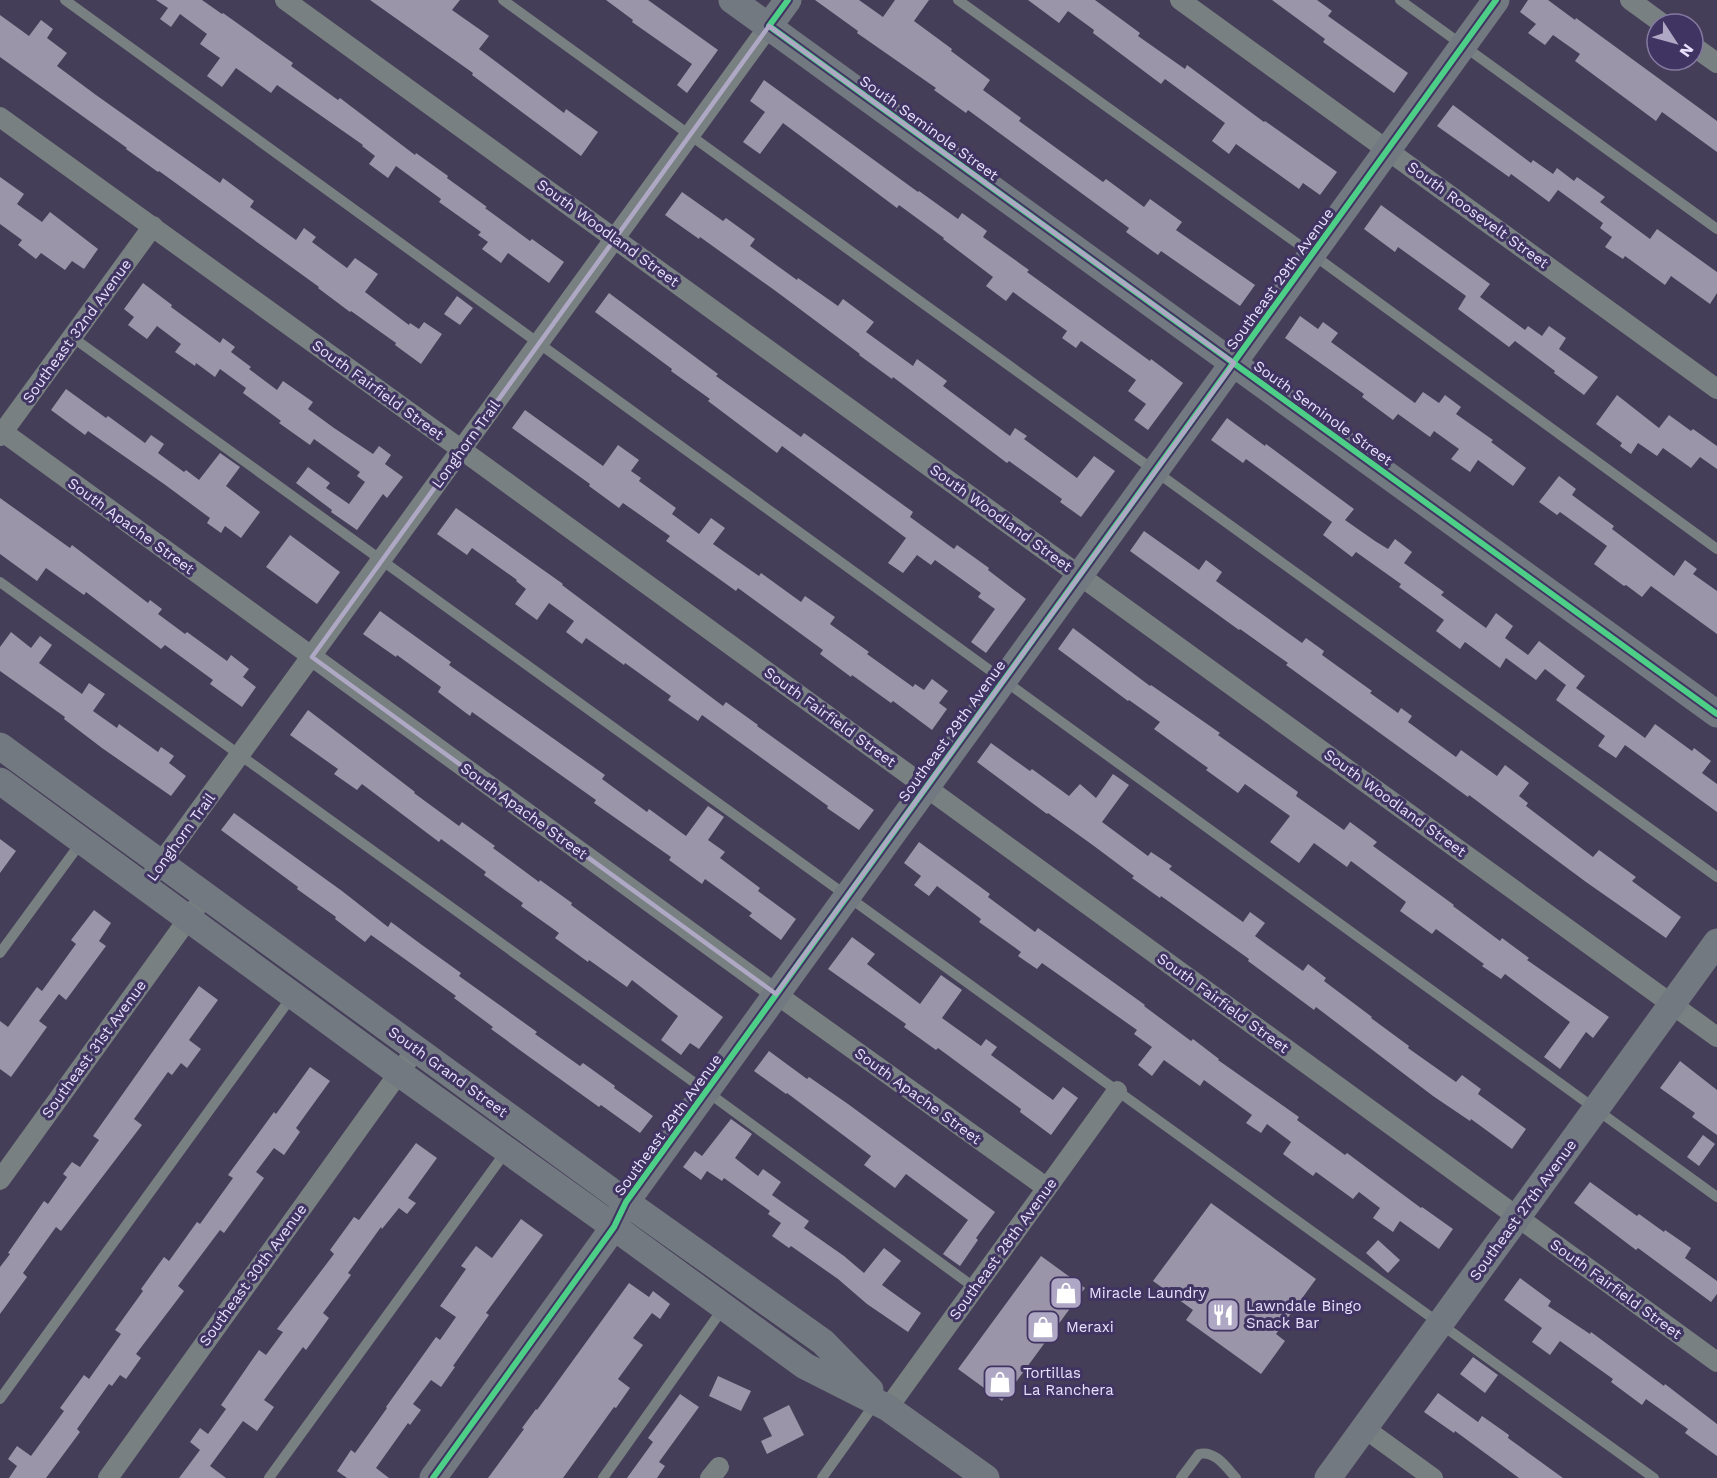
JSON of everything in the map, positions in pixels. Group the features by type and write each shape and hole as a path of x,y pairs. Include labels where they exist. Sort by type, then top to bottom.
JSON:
{"street":[{"name":"South Woodland Street","path":"285,0 1717,1036"},
{"name":"South Seminole Street","path":"732,0 1717,714"},
{"name":"Longhorn Trail","path":"144,887 788,0"},
{"name":"South Roosevelt Street","path":"1180,0 1717,389"},
{"name":"Southeast 29th Avenue","path":"433,1478 614,1227 626,1202 1496,0"},
{"path":"1629,0 1646,12"},
{"name":"South Fairfield Street","path":"0,117 1717,1362"},
{"name":"Southeast 32nd Avenue","path":"1,434 153,226"},
{"name":"South Apache Street","path":"1,434 1047,1188"},
{"name":"South Grand Street","path":"0,746 626,1202 823,1342 882,1404"},
{"name":"South Grand Street","path":"0,781 399,1073 806,1366 882,1404 983,1477"},
{"name":"Southeast 31st Avenue","path":"0,1179 204,896"},
{"name":"Southeast 27th Avenue","path":"1328,1478 1717,942"},
{"name":"Southeast 30th Avenue","path":"108,1478 416,1049"},
{"name":"Southeast 28th Avenue","path":"882,1404 975,1288 1117,1091"},
{"path":"1364,1428 1433,1478"}],"lane":[{"path":"65,0 1717,1197"},
{"path":"503,0 1717,877"},
{"path":"958,0 1717,549"},
{"path":"1400,0 1717,230"},
{"path":"72,337 1654,1478"},
{"path":"0,582 975,1288"},
{"path":"0,954 82,841"},
{"path":"0,1399 293,995"},
{"path":"269,1478 507,1150"},
{"path":"603,1478 724,1307"},
{"path":"822,1478 882,1404"},
{"path":"1181,1478 1199,1454 1198,1442"},
{"path":"1199,1454 1213,1455 1236,1478"}],"highlighted area":[{"path":"769,26 1234,363 776,994 312,657"}],"building":[{"path":"156,0 202,0 223,13 293,63 291,66 338,100 340,98 415,155 416,153 448,176 447,178 530,241 532,239 564,262 549,283 508,253 501,263 482,249 488,242 478,235 481,232 439,202 441,199 396,166 388,178 369,164 375,156 363,145 277,85 271,93 236,68 222,87 207,76 220,58 200,44 207,34 180,14 171,27 160,19 168,8"},
{"path":"370,0 460,0 452,10 489,36 479,49 564,113 566,109 598,132 581,156 472,75 473,73"},
{"path":"606,0 648,0 718,50 687,93 677,85 692,64 632,22 633,20"},
{"path":"815,0 859,0 883,17 895,0 929,0 914,21 990,80 983,90 1021,118 1019,121 1103,182 1106,179 1144,207 1150,199 1182,222 1176,230 1255,285 1240,306 1161,251 1158,255 1126,232 1129,228 968,110 966,113 934,90 936,88 857,33 858,31"},
{"path":"1028,0 1095,0 1140,33 1138,36 1185,69 1187,65 1337,172 1320,195 1303,183 1299,189 1236,144 1229,154 1212,141 1225,123 1165,79 1161,84 1093,33 1094,30 1068,11 1059,23"},
{"path":"1272,0 1317,0 1332,11 1328,16 1408,73 1394,93 1323,42 1325,39"},
{"path":"1528,0 1548,0 1575,20 1576,18 1645,68 1645,72 1650,72 1717,121 1717,152 1662,112 1656,121 1575,61 1580,54 1553,35 1545,45 1528,33 1536,24 1520,12"},
{"path":"0,15 29,36 41,20 53,29 47,38 67,53 57,66 220,183 223,178 254,201 250,207 296,240 304,228 316,237 312,242 347,268 355,258 378,274 365,292 409,325 410,323 419,329 424,322 442,334 421,364 395,345 396,343 350,312 319,287 0,57"},
{"path":"764,80 918,192 958,219 962,213 987,231 983,237 1029,270 1027,272 1183,383 1148,430 1134,420 1146,404 1128,391 1136,380 1081,341 1076,348 1062,338 1067,331 1013,292 1006,301 986,286 993,277 899,205 897,208 783,123 760,154 743,142 765,112 750,101"},
{"path":"1453,105 1531,163 1533,160 1553,174 1557,168 1574,181 1577,177 1605,197 1600,202 1650,239 1657,229 1717,272 1717,293 1710,304 1671,276 1665,285 1625,256 1623,259 1605,247 1612,237 1600,228 1603,223 1558,190 1549,202 1511,174 1509,177 1437,126"},
{"path":"0,177 24,194 17,204 42,222 50,212 98,249 84,269 72,261 65,270 41,253 36,259 18,245 22,240 0,224"},
{"path":"682,192 723,221 726,218 755,239 750,246 797,280 798,278 838,306 843,299 874,322 866,332 913,366 917,359 947,381 943,386 1010,436 1015,428 1027,436 1024,439 1077,478 1094,456 1115,471 1081,517 1060,502 1062,499 1009,461 1007,463 777,292 665,215"},
{"path":"1381,205 1490,284 1480,297 1525,330 1528,326 1542,336 1549,326 1566,338 1559,349 1598,377 1584,395 1515,341 1509,347 1458,309 1466,296 1398,247 1395,252 1364,229"},
{"path":"143,283 220,343 223,338 235,347 231,352 277,390 283,381 313,402 308,409 334,428 373,454 379,446 391,455 385,464 403,477 387,498 383,494 357,530 296,483 308,467 330,483 326,488 349,504 365,482 357,476 360,472 314,439 310,445 279,423 281,421 243,393 246,388 220,369 215,377 196,363 195,366 175,352 181,344 157,326 147,339 128,325 134,317 124,309"},
{"path":"609,293 718,374 716,376 801,437 804,433 913,512 910,517 954,549 957,545 1026,599 986,653 971,642 995,609 978,597 981,593 935,560 931,565 917,555 903,573 888,563 906,538 782,446 777,453 708,401 710,399 671,371 672,369 595,312"},
{"path":"457,296 473,308 460,325 444,314"},
{"path":"1300,316 1318,329 1323,322 1338,333 1331,342 1415,403 1423,392 1439,403 1445,395 1461,407 1456,414 1493,440 1491,442 1526,468 1513,486 1478,460 1470,472 1451,459 1459,449 1434,431 1430,437 1398,414 1393,420 1362,397 1364,394 1285,338"},
{"path":"66,389 145,443 151,435 164,444 158,453 199,480 220,453 240,467 226,486 260,512 241,538 225,526 221,533 207,523 210,518 164,484 88,431 85,435 51,410"},
{"path":"1617,395 1659,428 1669,415 1717,446 1717,469 1700,457 1691,468 1663,448 1657,456 1638,443 1631,454 1620,446 1622,443 1596,424"},
{"path":"525,410 603,466 618,445 639,460 631,471 641,478 639,481 676,508 672,514 699,534 711,518 725,528 713,544 759,576 761,573 801,602 805,596 835,617 830,624 913,687 915,684 924,690 932,679 948,691 939,703 947,709 932,730 893,701 891,703 852,675 851,677 820,654 823,650 738,588 736,591 666,541 670,536 623,503 619,508 589,486 590,484 512,428"},
{"path":"1227,418 1354,509 1345,520 1388,549 1395,539 1412,552 1404,563 1444,592 1441,595 1486,628 1496,613 1513,626 1505,638 1528,655 1539,641 1585,676 1576,688 1645,738 1655,724 1692,751 1694,748 1711,761 1702,773 1717,784 1717,812 1625,745 1616,758 1598,746 1605,736 1556,700 1566,685 1545,669 1536,680 1506,658 1500,668 1465,642 1460,649 1436,631 1444,620 1399,587 1401,584 1356,552 1352,557 1323,535 1332,522 1246,459 1243,463 1211,440"},
{"path":"1559,476 1576,489 1572,495 1614,526 1612,529 1674,576 1685,560 1697,569 1693,574 1717,591 1717,634 1651,586 1642,597 1594,564 1607,546 1560,512 1557,515 1539,502"},
{"path":"0,498 70,548 72,545 148,603 150,600 162,609 158,614 185,634 187,632 227,661 231,655 249,669 243,677 256,687 242,707 210,684 213,680 165,645 161,649 86,592 84,595 46,568 37,581 0,554"},
{"path":"456,508 563,584 723,706 726,702 874,810 859,830 702,715 698,721 668,700 671,696 625,663 624,665 586,638 582,644 566,632 574,621 549,603 537,620 515,604 526,589 517,580 472,548 467,555 437,534"},
{"path":"1144,531 1199,570 1206,560 1222,572 1216,581 1302,643 1306,638 1324,651 1322,655 1372,691 1370,693 1398,713 1401,708 1412,716 1408,722 1456,757 1461,750 1497,776 1505,765 1529,783 1519,796 1528,803 1526,806 1593,857 1599,850 1636,877 1632,881 1681,917 1666,938 1130,551"},
{"path":"290,535 340,572 317,604 266,567"},
{"path":"380,611 451,662 449,665 605,775 602,779 647,812 649,809 686,836 708,806 724,817 708,840 725,852 720,858 760,888 758,891 796,919 781,940 749,916 752,913 705,879 702,884 669,860 671,857 594,803 596,800 472,712 470,716 438,692 441,687 363,634"},
{"path":"1073,628 1150,686 1220,733 1218,735 1298,792 1296,796 1344,830 1350,822 1377,842 1373,846 1500,941 1502,938 1529,958 1527,960 1609,1017 1593,1038 1586,1032 1560,1069 1544,1057 1570,1022 1505,974 1501,979 1436,929 1432,934 1400,911 1406,902 1351,861 1347,867 1314,843 1299,863 1270,842 1290,816 1245,784 1238,793 1206,770 1208,768 1154,729 1160,722 1058,649"},
{"path":"11,632 31,648 40,636 52,645 39,663 82,694 89,683 105,694 93,711 117,728 119,724 158,752 161,747 174,756 169,763 186,776 171,796 102,748 64,719 65,717 0,671 0,647"},
{"path":"308,710 414,793 459,826 462,822 495,846 493,848 572,903 571,905 723,1017 699,1049 690,1043 681,1055 661,1040 678,1016 632,980 627,987 555,938 559,933 521,906 523,903 484,875 486,872 441,839 439,842 362,784 357,790 334,774 338,769 290,735"},
{"path":"991,743 1069,796 1080,784 1096,798 1113,774 1129,785 1102,822 1148,856 1151,852 1172,866 1169,869 1243,922 1250,912 1265,923 1255,936 1303,971 1308,964 1326,978 1324,981 1409,1046 1408,1048 1456,1082 1462,1075 1481,1089 1478,1094 1526,1129 1512,1149 1471,1119 1470,1121 1433,1096 1316,1007 1314,1010 1248,961 1249,959 1132,878 1134,876 1094,846 977,762"},
{"path":"234,813 388,927 391,922 461,973 459,976 537,1032 535,1034 580,1066 583,1063 653,1116 640,1133 601,1105 599,1107 491,1029 493,1027 454,998 456,996 371,935 365,942 335,919 336,917 297,889 298,887 221,830"},
{"path":"0,839 16,851 0,873"},
{"path":"919,842 990,894 988,897 1035,932 1038,928 1299,1117 1297,1120 1345,1155 1347,1153 1453,1229 1439,1249 1400,1221 1393,1232 1373,1218 1380,1208 1359,1192 1353,1199 1316,1172 1313,1176 1283,1154 1291,1142 1267,1124 1261,1133 1246,1123 1252,1115 1204,1080 1200,1086 1164,1060 1152,1076 1138,1065 1152,1047 1134,1034 1137,1030 1042,963 1037,969 1018,956 1021,952 979,922 981,919 937,886 929,896 914,885 921,876 904,863"},
{"path":"94,910 111,923 99,941 106,946 66,1000 59,994 39,1021 47,1027 11,1077 0,1069 0,1021 8,1027 37,987 42,991 76,944 71,940"},
{"path":"852,937 875,954 867,964 920,1004 941,975 962,990 942,1018 981,1046 986,1039 997,1047 991,1055 1053,1100 1063,1087 1078,1098 1051,1135 1020,1112 1021,1109 938,1048 936,1050 904,1027 906,1024 828,969"},
{"path":"199,986 218,1000 189,1040 201,1049 187,1068 181,1063 172,1075 168,1072 134,1119 142,1125 61,1231 56,1227 23,1273 27,1277 0,1314 0,1267 10,1254 8,1253 44,1201 48,1204 67,1177 63,1174 72,1162 80,1167 99,1140 93,1136"},
{"path":"769,1051 807,1079 809,1077 848,1104 995,1212 976,1238 978,1240 960,1266 943,1254 968,1220 906,1174 895,1188 864,1165 871,1156 754,1071"},
{"path":"1680,1061 1717,1090 1717,1135 1692,1117 1695,1113 1660,1088"},
{"path":"310,1067 330,1081 296,1128 300,1132 284,1155 274,1148 256,1172 264,1178 224,1233 220,1230 178,1286 184,1291 136,1354 141,1358 126,1379 120,1375 112,1386 109,1384 77,1429 80,1432 46,1478 9,1478 17,1466 8,1459 17,1446 31,1456 64,1411 60,1408 84,1375 89,1379 121,1334 115,1330 143,1291 141,1289 164,1257 169,1261 197,1222 200,1224 233,1178 228,1175"},
{"path":"731,1119 752,1134 735,1158 758,1176 763,1169 781,1182 772,1195 809,1221 804,1228 864,1273 884,1248 901,1261 882,1285 921,1313 908,1332 867,1304 838,1279 791,1246 789,1248 772,1236 781,1223 768,1214 770,1211 724,1178 722,1181 707,1171 701,1180 683,1167 695,1151 702,1156"},
{"path":"1703,1135 1715,1144 1699,1166 1687,1157"},
{"path":"416,1143 437,1158 408,1198 416,1203 407,1214 399,1208 382,1229 381,1227 348,1273 351,1275 323,1313 329,1318 306,1350 303,1347 264,1400 274,1407 257,1431 243,1421 210,1466 226,1478 179,1478 200,1450 190,1442 200,1428 208,1434 226,1409 221,1405 259,1350 266,1355 283,1332 277,1329 334,1254 330,1250 354,1217 359,1220"},
{"path":"1590,1182 1637,1216 1639,1214 1691,1248 1685,1258 1717,1281 1717,1294 1711,1302 1574,1203"},
{"path":"1211,1203 1316,1279 1276,1334 1285,1341 1261,1374 1186,1320 1193,1310 1153,1281"},
{"path":"521,1219 543,1235 486,1313 489,1315 441,1387 431,1380 413,1404 421,1410 410,1425 408,1423 376,1468 389,1478 347,1478 337,1471 351,1450 355,1453 436,1337 440,1340 456,1317 440,1306 466,1269 461,1266 476,1246 492,1258"},
{"path":"1378,1240 1400,1260 1388,1273 1366,1253"},
{"path":"1041,1256 1085,1288 1002,1401 958,1369"},
{"path":"1520,1278 1551,1301 1548,1306 1590,1334 1591,1332 1717,1424 1717,1456 1685,1433 1688,1429 1646,1399 1642,1405 1611,1382 1613,1379 1560,1341 1550,1355 1532,1342 1542,1328 1504,1300"},
{"path":"629,1283 649,1297 653,1291 670,1304 660,1319 652,1313 633,1338 643,1345 618,1379 630,1388 616,1408 614,1407 563,1478 488,1478 524,1429 522,1428"},
{"path":"1473,1357 1498,1375 1485,1393 1460,1374"},
{"path":"718,1376 751,1391 741,1411 709,1396"},
{"path":"1438,1393 1478,1422 1482,1416 1563,1478 1519,1478 1455,1431 1454,1433 1424,1412"},
{"path":"680,1394 699,1407 659,1462 665,1466 657,1478 627,1478 653,1442 648,1438"},
{"path":"789,1405 804,1435 767,1454 761,1441 772,1436 763,1418"}],"cycle path":[{"path":"788,0 769,26 1717,714"},
{"path":"433,1478 614,1227 626,1202 1496,0"}],"place":[{"name":"Miracle Laundry","path":"1066,1293"},
{"name":"Lawndale Bingo Snack Bar","path":"1223,1315"},
{"name":"Meraxi","path":"1043,1327"},
{"name":"Tortillas La Ranchera","path":"1000,1382"}]}
